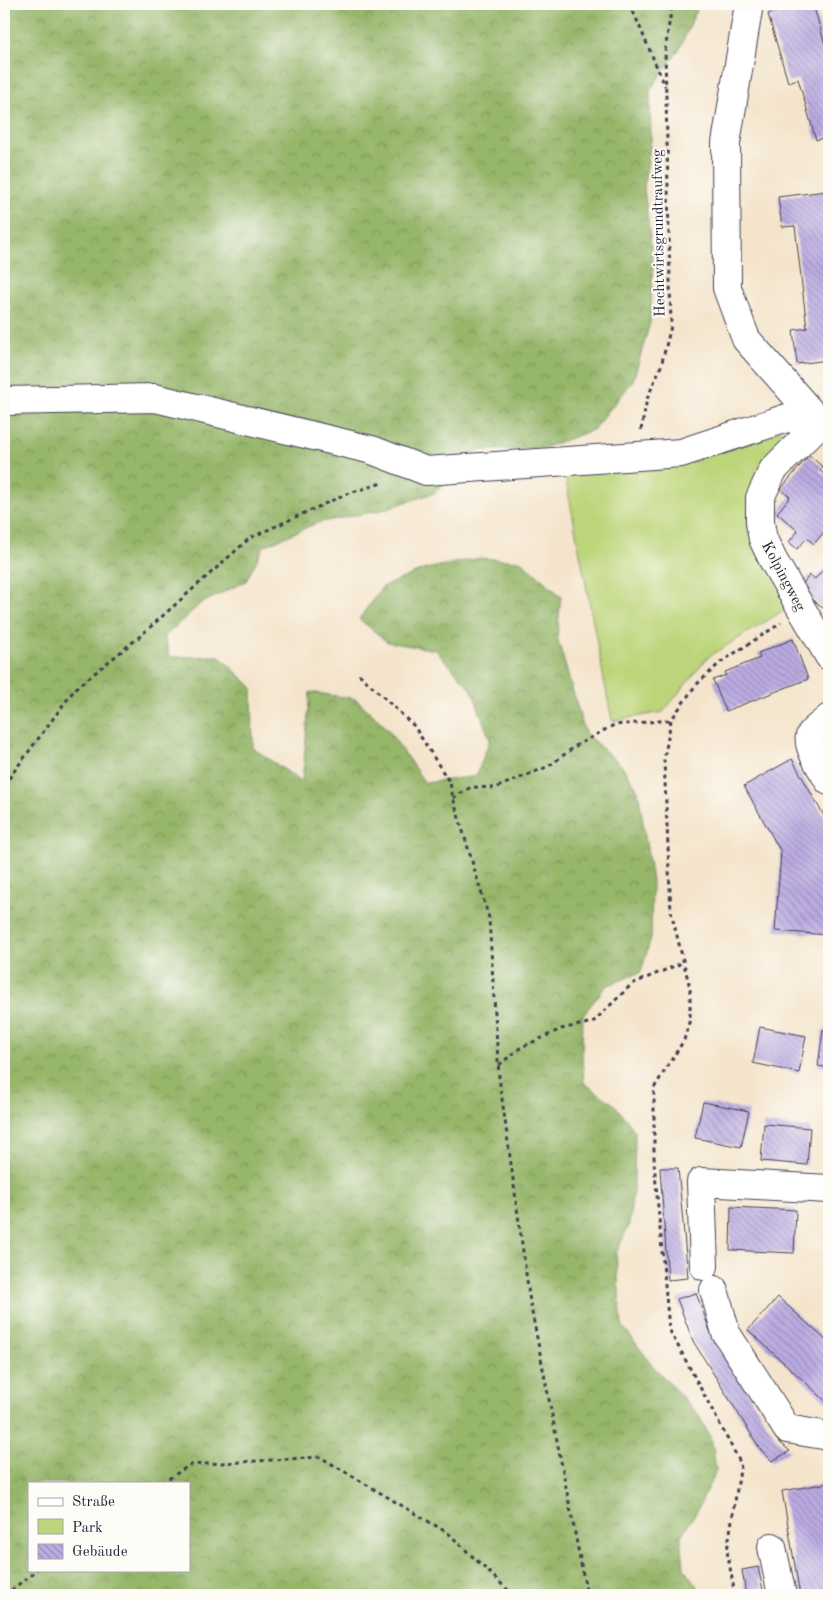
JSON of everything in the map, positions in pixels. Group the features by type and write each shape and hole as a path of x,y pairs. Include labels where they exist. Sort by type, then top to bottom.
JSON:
{"street":[{"path":"749,4 726,143 727,288 746,339 826,422"},
{"path":"4,401 155,398 372,450 426,470 681,453 787,418 826,422"},
{"name":"Kolpingweg","path":"826,422 773,470 760,498 760,523 763,539 773,560 829,656"},
{"path":"829,718 809,738 813,751 829,781"},
{"path":"704,1266 701,1182 829,1189"},
{"path":"714,1290 726,1333 787,1429 829,1436"},
{"path":"772,1547 782,1595"}],"path":[{"path":"630,4 666,89"},
{"name":"Hechtwirtsgrundtraufweg","path":"636,457 647,399 661,366 671,326 665,51 672,4"},
{"path":"4,785 75,689 139,637 250,538 346,494 426,470"},
{"path":"735,1595 727,1551 741,1464 669,1329 654,1162 654,1088 684,1040 690,1019 690,988 671,912 664,760 671,720 695,686 721,662 801,610"},
{"path":"360,674 414,726 450,783 490,918 498,1065 530,1302 587,1595"},
{"path":"453,798 471,788 495,788 549,766 576,744 614,725 671,720"},
{"path":"498,1065 520,1048 561,1029 593,1022 632,984 684,962"},
{"path":"164,1482 190,1465 320,1457 448,1533 513,1595"},
{"path":"5,1595 34,1572"}],"green space":[{"path":"4,4 699,4 680,48 650,90 651,141 644,187 653,264 650,323 633,381 593,430 541,449 479,450 434,493 382,510 317,523 264,546 246,581 200,604 164,637 170,657 219,656 252,687 253,748 302,782 310,692 356,699 386,727 425,783 476,776 490,740 472,690 436,650 387,642 359,619 382,587 425,569 480,558 521,561 561,596 557,637 585,733 623,767 638,790 652,881 651,938 641,972 606,986 583,1015 582,1053 584,1083 615,1105 635,1131 634,1182 629,1224 616,1254 622,1325 653,1366 698,1414 712,1441 716,1470 698,1509 681,1536 684,1568 703,1595 4,1595"},
{"path":"791,429 763,462 789,607 708,657 663,712 612,721 564,470"}],"building":[{"path":"802,4 813,4 829,58 829,136 816,140 798,79 788,82 768,14"},
{"path":"827,191 829,211 829,347 826,348 828,360 797,364 793,330 807,328 795,226 782,227 778,197"},
{"path":"809,455 823,467 820,471 829,478 829,526 814,544 807,538 797,549 789,542 798,531 777,513 790,497 781,489"},
{"path":"827,565 829,567 829,613 799,588 810,575 815,579"},
{"path":"793,639 808,679 726,711 713,680 726,675 725,672 760,658 758,653"},
{"path":"792,759 829,825 829,935 775,931 781,852 744,786"},
{"path":"760,1027 806,1036 799,1073 753,1063"},
{"path":"823,1030 829,1030 829,1068 818,1066"},
{"path":"703,1102 749,1111 741,1147 695,1138"},
{"path":"764,1124 810,1128 807,1165 761,1161"},
{"path":"660,1168 678,1168 688,1278 668,1280"},
{"path":"731,1207 796,1210 794,1253 730,1250"},
{"path":"696,1293 712,1336 777,1440 790,1451 772,1461 761,1450 693,1341 677,1299"},
{"path":"778,1297 829,1343 829,1404 748,1330"},
{"path":"829,1483 829,1595 800,1595 782,1491"},
{"path":"758,1567 764,1595 746,1595 742,1570"}]}
